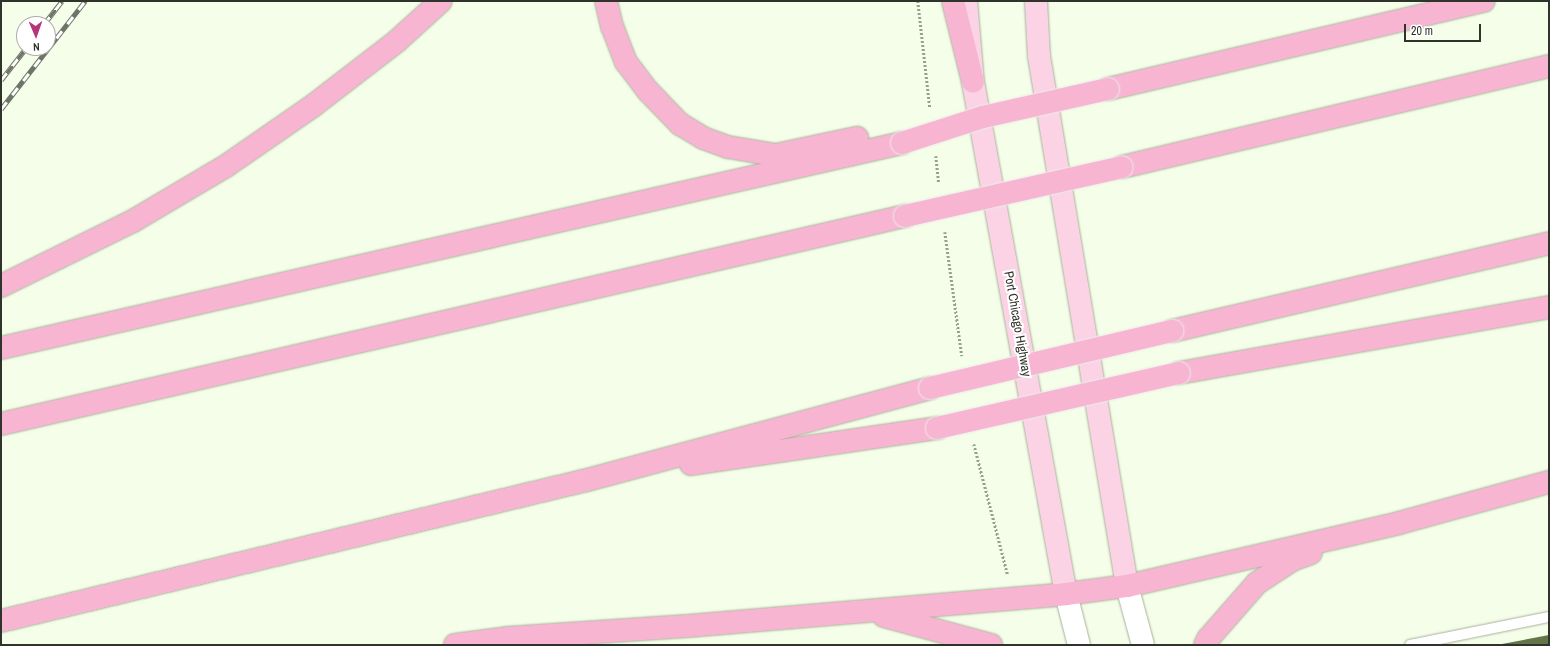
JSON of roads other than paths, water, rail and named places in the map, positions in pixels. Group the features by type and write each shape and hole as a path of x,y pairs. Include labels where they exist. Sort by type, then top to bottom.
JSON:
{"highway":[{"path":"1,286 133,220 226,166 314,105 397,40 441,1"},
{"path":"606,1 612,26 626,62 648,91 680,124 703,138 728,147 776,155 902,136"},
{"path":"953,1 973,82"},
{"path":"1325,38 1427,1"},
{"path":"1,348 1484,1"},
{"path":"1,424 906,216 1122,168 1549,66"},
{"path":"1,621 587,480 930,388 1549,243"},
{"path":"587,480 937,428 1178,373 1549,307"},
{"path":"455,645 507,638 867,611 1066,594 1127,586 1398,523 1549,482"},
{"path":"1205,645 1208,639 1257,583 1292,560 1398,523"},
{"path":"867,611 972,638 991,645"}],"main road":[{"name":"Port Chicago Highway","path":"966,1 973,82 1066,594"},
{"path":"1036,1 1039,56 1127,586"}],"street":[{"path":"1127,586 1143,645"},
{"name":"Port Chicago Highway","path":"1066,594 1079,645"}],"lane":[{"path":"1410,645 1549,617"}],"railway":[{"path":"50,16 62,1"},
{"path":"1,109 85,1"},
{"path":"1,80 20,56"}]}
